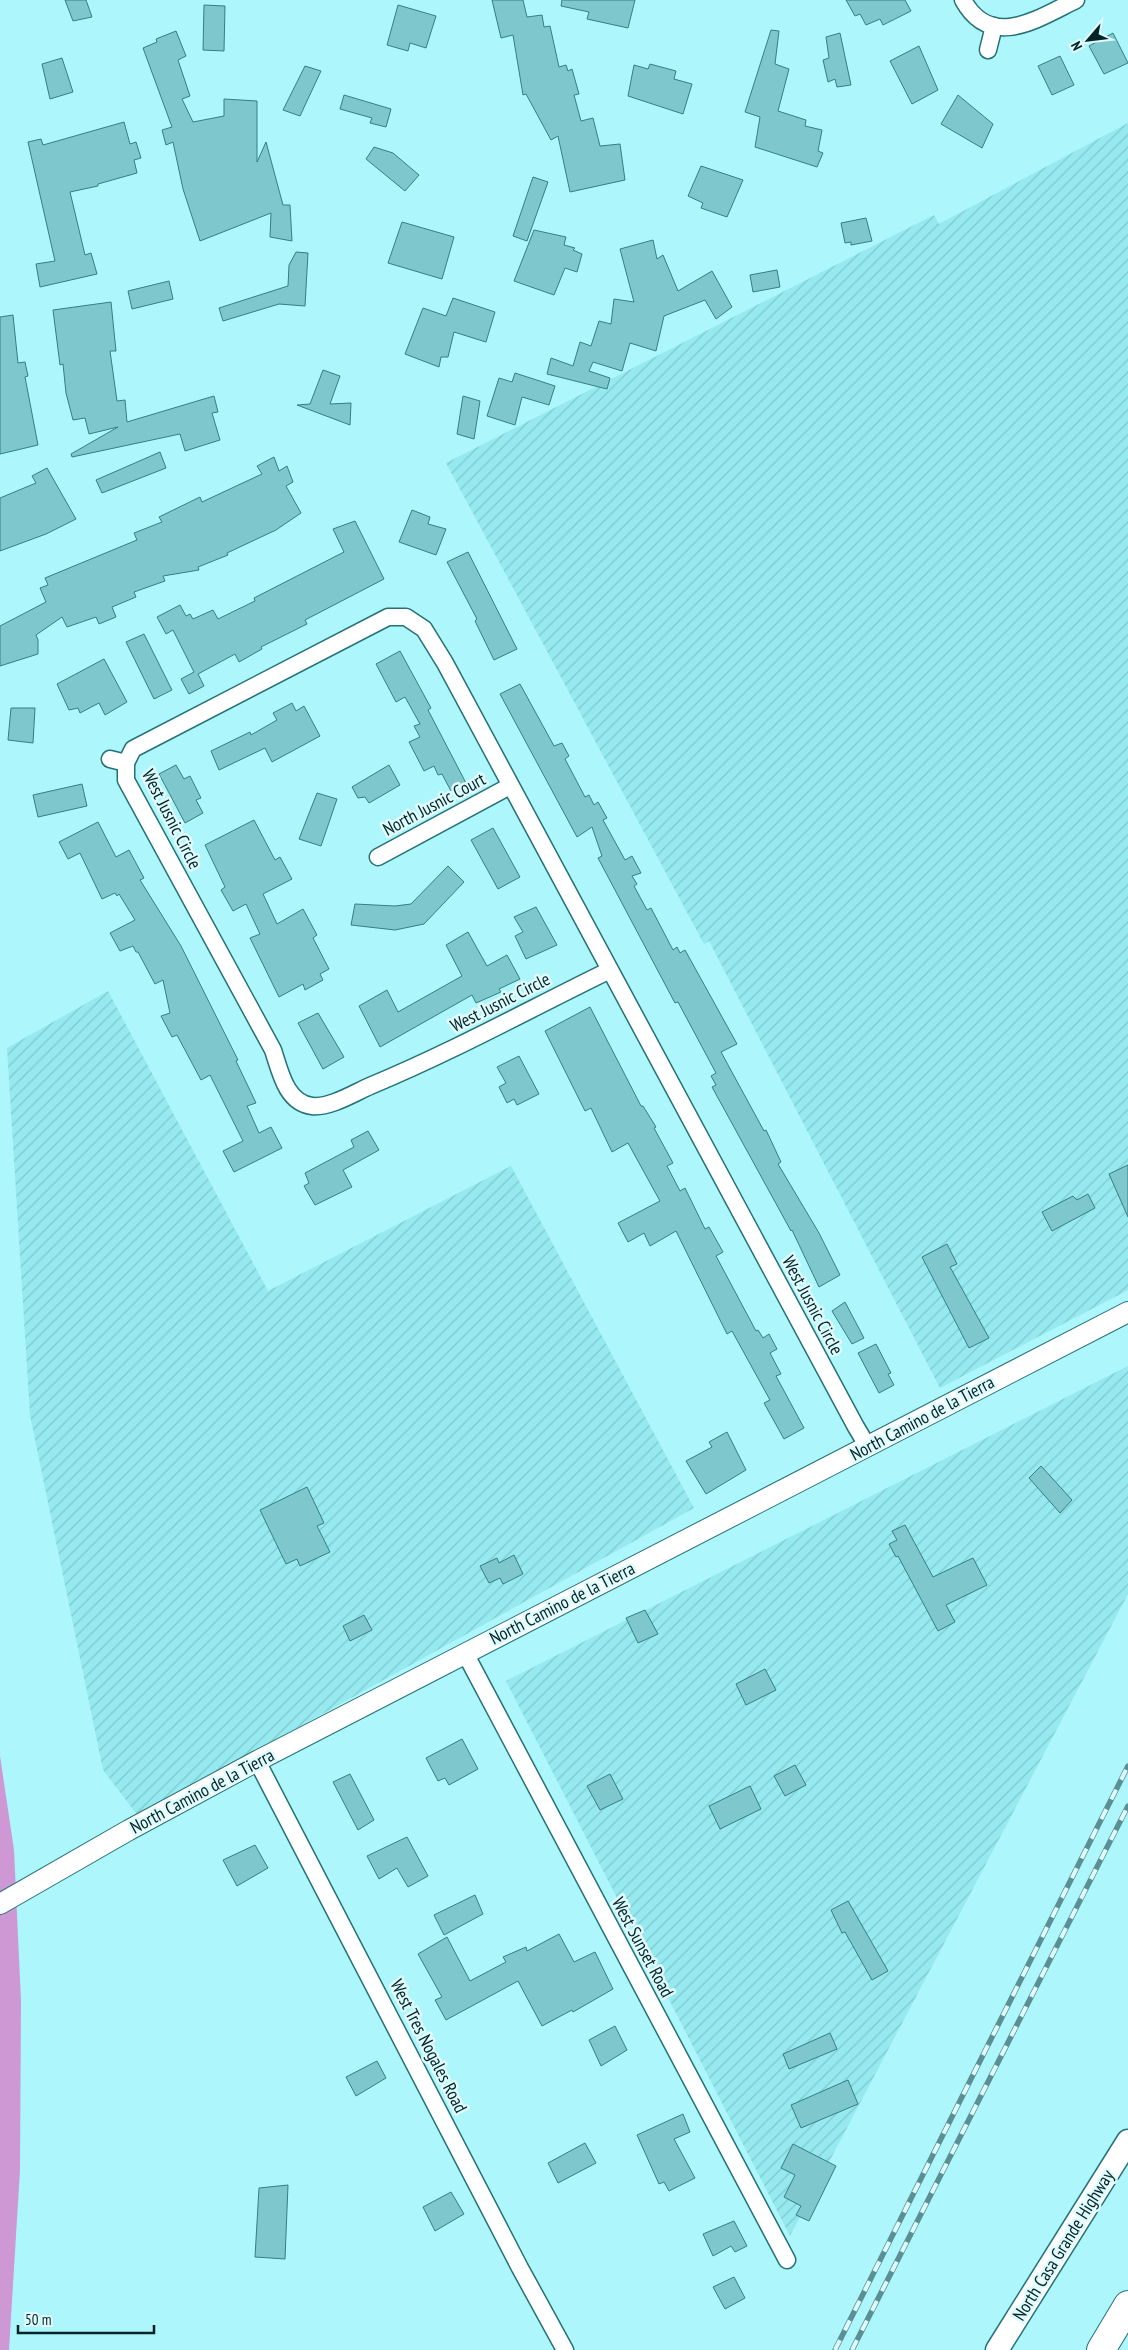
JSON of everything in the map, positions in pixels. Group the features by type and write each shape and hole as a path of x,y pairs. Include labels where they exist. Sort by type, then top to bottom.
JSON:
{"highway":[{"path":"1100,2350 1128,2305"}],"main road":[{"name":"North Casa Grande Highway","path":"997,2350 1128,2141"}],"street":[{"path":"963,0 976,16 994,26 1011,28 1025,25 1076,0"},
{"path":"988,50 994,26"},
{"name":"West Jusnic Circle","path":"610,970 419,1066 336,1101 301,1109 295,1097 284,1084 272,1050 126,780 118,761 133,749 388,617 413,612 445,663 868,1447"},
{"name":"North Jusnic Court","path":"378,857 510,786"},
{"name":"North Camino de la Tierra","path":"0,1904 129,1830 258,1760 1128,1312"},
{"name":"West Sunset Road","path":"465,1653 787,2260"},
{"name":"West Tres Nogales Road","path":"258,1760 520,2268 565,2350"}],"shaded area":[{"path":"1128,123 1128,1290 940,1388 709,941 704,944 446,463 934,215 939,224"},
{"path":"108,991 268,1291 511,1166 694,1508 138,1816 103,1770 30,1415 7,1048"},
{"path":"1128,1366 1128,1594 790,2236 506,1681"},
{"path":"0,1756 14,1850 21,2001 20,2170 9,2350 0,2350"}],"building":[{"path":"65,0 86,0 92,17 73,21"},
{"path":"492,0 523,0 527,17 542,15 544,27 550,26 559,67 566,65 568,71 572,69 579,94 574,95 581,121 593,118 600,146 620,144 625,180 570,192 558,136 551,140 526,94 523,95 513,35 501,38"},
{"path":"562,0 635,0 628,28 587,19 589,12 561,6"},
{"path":"846,0 905,0 911,11 883,25 880,19 866,25 860,14 855,16"},
{"path":"204,5 225,6 224,51 203,50"},
{"path":"398,5 436,16 426,48 410,43 408,51 387,45"},
{"path":"771,30 779,31 775,64 789,69 778,111 806,120 805,126 822,130 818,151 823,153 817,167 755,147 760,117 745,112"},
{"path":"176,31 186,56 178,60 190,96 182,99 193,122 224,116 224,99 257,101 257,162 266,142 283,205 290,205 292,241 270,237 271,213 200,241 183,189 173,142 166,145 162,130 172,127 143,48 157,42 156,39"},
{"path":"840,33 851,85 837,87 835,79 828,82 823,60 829,58 826,37"},
{"path":"1113,33 1128,63 1104,74 1089,46"},
{"path":"919,46 938,90 912,104 890,61"},
{"path":"1060,56 1074,85 1052,95 1038,66"},
{"path":"62,58 73,92 50,99 42,64"},
{"path":"650,64 676,71 674,79 692,84 683,114 628,96 634,65 648,69"},
{"path":"305,66 321,71 300,116 283,110"},
{"path":"344,95 391,109 386,127 370,123 372,118 340,109"},
{"path":"958,95 993,124 982,148 941,124"},
{"path":"124,122 130,144 136,142 141,158 134,160 137,173 98,184 98,186 70,192 85,255 91,253 97,274 40,287 36,264 55,261 28,142 41,139 43,145"},
{"path":"374,147 393,153 419,175 405,191 366,159"},
{"path":"701,166 743,180 727,217 701,208 703,203 688,196"},
{"path":"533,177 548,182 527,241 513,236"},
{"path":"866,218 872,241 851,245 851,242 845,243 841,223"},
{"path":"402,222 454,237 442,279 388,263"},
{"path":"534,230 566,237 564,245 575,248 573,250 582,254 577,272 565,268 554,295 514,281"},
{"path":"653,240 657,259 663,255 678,291 712,271 732,307 716,319 705,300 664,316 656,351 630,343 622,371 593,362 589,371 610,378 607,389 547,374 551,358 573,366 580,342 591,346 599,321 611,324 614,299 634,302 620,249"},
{"path":"296,252 308,253 305,306 279,304 223,321 219,308 288,286 289,265"},
{"path":"777,270 780,287 753,292 750,275"},
{"path":"169,281 173,299 132,309 128,291"},
{"path":"453,298 495,312 486,342 454,332 448,357 441,357 439,367 405,354 423,308 446,316"},
{"path":"111,302 116,351 110,351 117,401 125,400 127,422 214,396 218,412 212,413 220,440 185,451 180,434 72,457 71,454 118,427 89,434 85,418 73,420 66,393 63,364 60,365 53,310"},
{"path":"13,315 18,363 25,362 28,376 25,377 38,445 0,454 0,317"},
{"path":"323,370 340,376 330,404 351,403 350,425 297,405 310,404"},
{"path":"515,373 555,386 549,405 522,397 515,425 487,416 499,378 512,382"},
{"path":"463,396 480,401 474,439 457,434"},
{"path":"160,452 166,468 102,493 96,480"},
{"path":"274,457 279,471 287,466 293,482 286,486 301,513 276,530 227,553 228,555 198,567 199,570 163,576 165,581 134,592 136,597 112,607 116,617 99,624 96,617 67,627 62,617 36,635 38,654 0,666 0,626 46,602 40,588 48,585 45,578 137,540 134,533 162,522 159,517 200,497 202,502 262,474 257,466"},
{"path":"47,468 76,519 46,534 0,551 0,498 36,483 32,476"},
{"path":"412,510 430,517 428,524 446,529 436,555 399,542"},
{"path":"355,521 384,579 305,620 307,624 261,647 262,649 239,662 235,654 198,674 204,686 189,694 181,679 194,672 173,630 166,634 157,617 180,605 186,616 190,614 193,619 213,610 218,619 255,601 254,598 344,552 333,529"},
{"path":"468,552 517,649 494,660 475,621 477,619 447,562"},
{"path":"144,634 172,690 154,699 126,642"},
{"path":"400,651 431,708 428,710 466,783 451,791 442,774 438,775 434,766 424,771 409,742 420,737 414,726 420,724 405,697 396,702 376,664"},
{"path":"104,659 127,702 105,715 99,703 80,713 78,708 69,710 57,684"},
{"path":"520,684 554,746 562,743 569,756 565,759 585,797 589,795 594,805 598,802 607,818 603,820 625,860 632,856 641,873 632,876 637,884 634,886 647,910 651,908 673,950 677,947 680,953 685,950 737,1044 721,1052 764,1131 766,1130 781,1162 778,1164 819,1233 840,1275 819,1287 792,1230 712,1087 716,1085 711,1076 716,1073 678,1002 675,1003 598,858 602,856 592,827 577,837 500,694"},
{"path":"292,703 296,711 304,706 320,736 272,762 265,748 219,770 211,751 250,732 251,735 277,720 273,713"},
{"path":"11,708 35,708 33,743 8,740"},
{"path":"176,765 184,779 190,776 201,798 196,800 203,813 185,823 159,774"},
{"path":"389,765 400,785 369,803 365,797 358,798 352,787"},
{"path":"82,784 87,806 38,817 33,795"},
{"path":"317,793 337,799 321,846 299,839"},
{"path":"254,820 275,860 280,857 292,879 263,894 277,924 303,909 317,935 313,938 329,969 320,974 323,980 305,990 303,984 279,997 250,938 260,934 246,904 233,911 221,890 225,887 205,845"},
{"path":"98,822 116,857 129,850 144,878 140,880 181,946 238,1060 236,1061 256,1103 247,1106 259,1133 271,1127 282,1148 234,1172 223,1151 243,1141 210,1075 201,1080 177,1035 172,1037 161,1016 170,1013 163,980 155,984 133,946 120,951 110,933 135,920 119,894 117,896 115,893 102,899 80,853 68,859 59,842"},
{"path":"493,828 520,877 498,889 471,840"},
{"path":"448,866 464,882 424,924 395,930 351,925 355,904 395,906 411,904"},
{"path":"536,907 557,945 526,959 515,936 523,932 514,917"},
{"path":"468,932 487,966 507,955 520,979 499,989 501,992 476,1003 472,995 380,1047 359,1006 387,990 398,1012 462,976 446,945"},
{"path":"590,1007 641,1106 643,1106 656,1127 654,1128 673,1163 667,1166 680,1191 685,1188 705,1229 709,1227 723,1252 716,1256 756,1331 758,1330 763,1338 769,1334 777,1349 770,1353 781,1374 776,1376 804,1428 784,1439 764,1403 770,1400 732,1331 727,1334 676,1231 650,1246 644,1233 628,1242 618,1223 660,1201 628,1143 612,1152 591,1108 585,1111 545,1031"},
{"path":"318,1013 344,1057 323,1069 298,1023"},
{"path":"519,1056 539,1094 517,1105 514,1099 507,1103 499,1087 506,1083 497,1067"},
{"path":"368,1131 379,1150 343,1170 352,1187 315,1205 304,1186 309,1183 305,1173 354,1147 351,1140"},
{"path":"1128,1165 1128,1217 1109,1174"},
{"path":"1088,1194 1095,1208 1052,1231 1042,1212 1073,1196 1077,1200"},
{"path":"947,1244 957,1264 950,1267 989,1338 969,1348 922,1257"},
{"path":"845,1302 864,1338 852,1344 832,1311"},
{"path":"876,1344 891,1373 888,1374 894,1385 879,1393 858,1353"},
{"path":"727,1432 746,1470 706,1494 686,1461 712,1447 709,1442"},
{"path":"1041,1466 1072,1500 1060,1513 1029,1478"},
{"path":"307,1487 324,1523 317,1526 330,1552 300,1566 297,1559 286,1564 260,1510"},
{"path":"905,1525 933,1577 973,1558 987,1585 946,1605 955,1622 938,1631 898,1556 896,1557 889,1544 897,1540 892,1531"},
{"path":"514,1555 523,1574 503,1584 500,1578 489,1583 480,1566 497,1558 499,1563"},
{"path":"645,1610 658,1634 638,1643 626,1618"},
{"path":"364,1615 372,1630 350,1641 343,1626"},
{"path":"765,1669 776,1690 746,1705 736,1684"},
{"path":"462,1739 478,1769 449,1785 445,1778 438,1781 426,1758"},
{"path":"795,1765 806,1785 785,1796 774,1776"},
{"path":"350,1774 374,1820 358,1830 333,1782"},
{"path":"610,1774 623,1799 600,1810 587,1786"},
{"path":"750,1786 761,1809 720,1829 709,1806"},
{"path":"407,1837 428,1876 408,1887 397,1868 379,1879 367,1856"},
{"path":"255,1845 268,1868 237,1886 223,1860"},
{"path":"475,1895 483,1914 444,1935 434,1915"},
{"path":"848,1901 888,1971 872,1980 845,1932 842,1933 831,1910"},
{"path":"559,1934 574,1962 595,1952 613,1989 573,2012 572,2010 542,2026 518,1981 446,2020 435,2000 442,1997 418,1954 447,1937 470,1981 506,1962 503,1957 526,1947 527,1951"},
{"path":"615,2026 627,2050 601,2066 589,2040"},
{"path":"830,2033 837,2049 789,2069 783,2054"},
{"path":"377,2061 386,2078 356,2096 346,2077"},
{"path":"848,2080 858,2104 801,2128 791,2105"},
{"path":"683,2114 690,2132 674,2139 695,2178 669,2191 664,2182 659,2184 637,2135"},
{"path":"585,2143 596,2163 558,2183 548,2163"},
{"path":"793,2144 836,2166 809,2221 796,2215 801,2206 784,2197 795,2175 781,2168"},
{"path":"288,2185 285,2259 255,2257 259,2188"},
{"path":"451,2192 464,2214 435,2231 423,2207"},
{"path":"734,2221 747,2246 735,2252 731,2246 713,2256 703,2234"},
{"path":"734,2277 745,2298 725,2309 713,2287"}],"railway":[{"path":"835,2350 1128,1766"},
{"path":"852,2350 1128,1806"}]}
